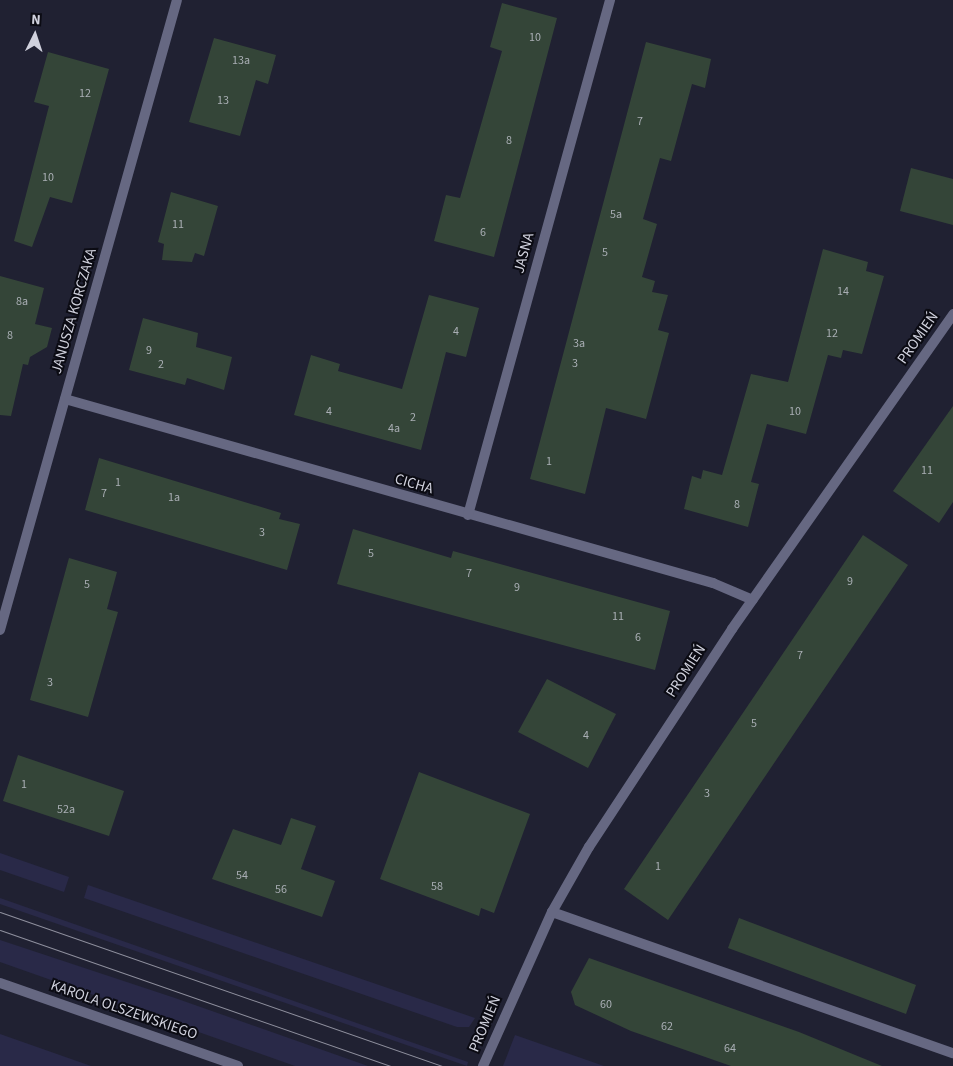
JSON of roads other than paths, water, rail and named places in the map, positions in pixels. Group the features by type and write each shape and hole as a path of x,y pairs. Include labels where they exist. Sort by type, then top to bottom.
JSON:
{"street":[{"name":"JANUSZA KORCZAKA","path":"0,630 177,0"},
{"name":"JASNA","path":"468,515 610,0"},
{"name":"PROMIEŃ","path":"483,1066 552,912 589,847 754,600 953,314"},
{"name":"CICHA","path":"65,399 468,515 713,583 754,600"},
{"path":"552,912 953,1053"},
{"name":"KAROLA OLSZEWSKIEGO","path":"0,983 238,1066"}],"tram line":[{"path":"0,912 442,1066"},
{"path":"0,930 391,1066"}]}
